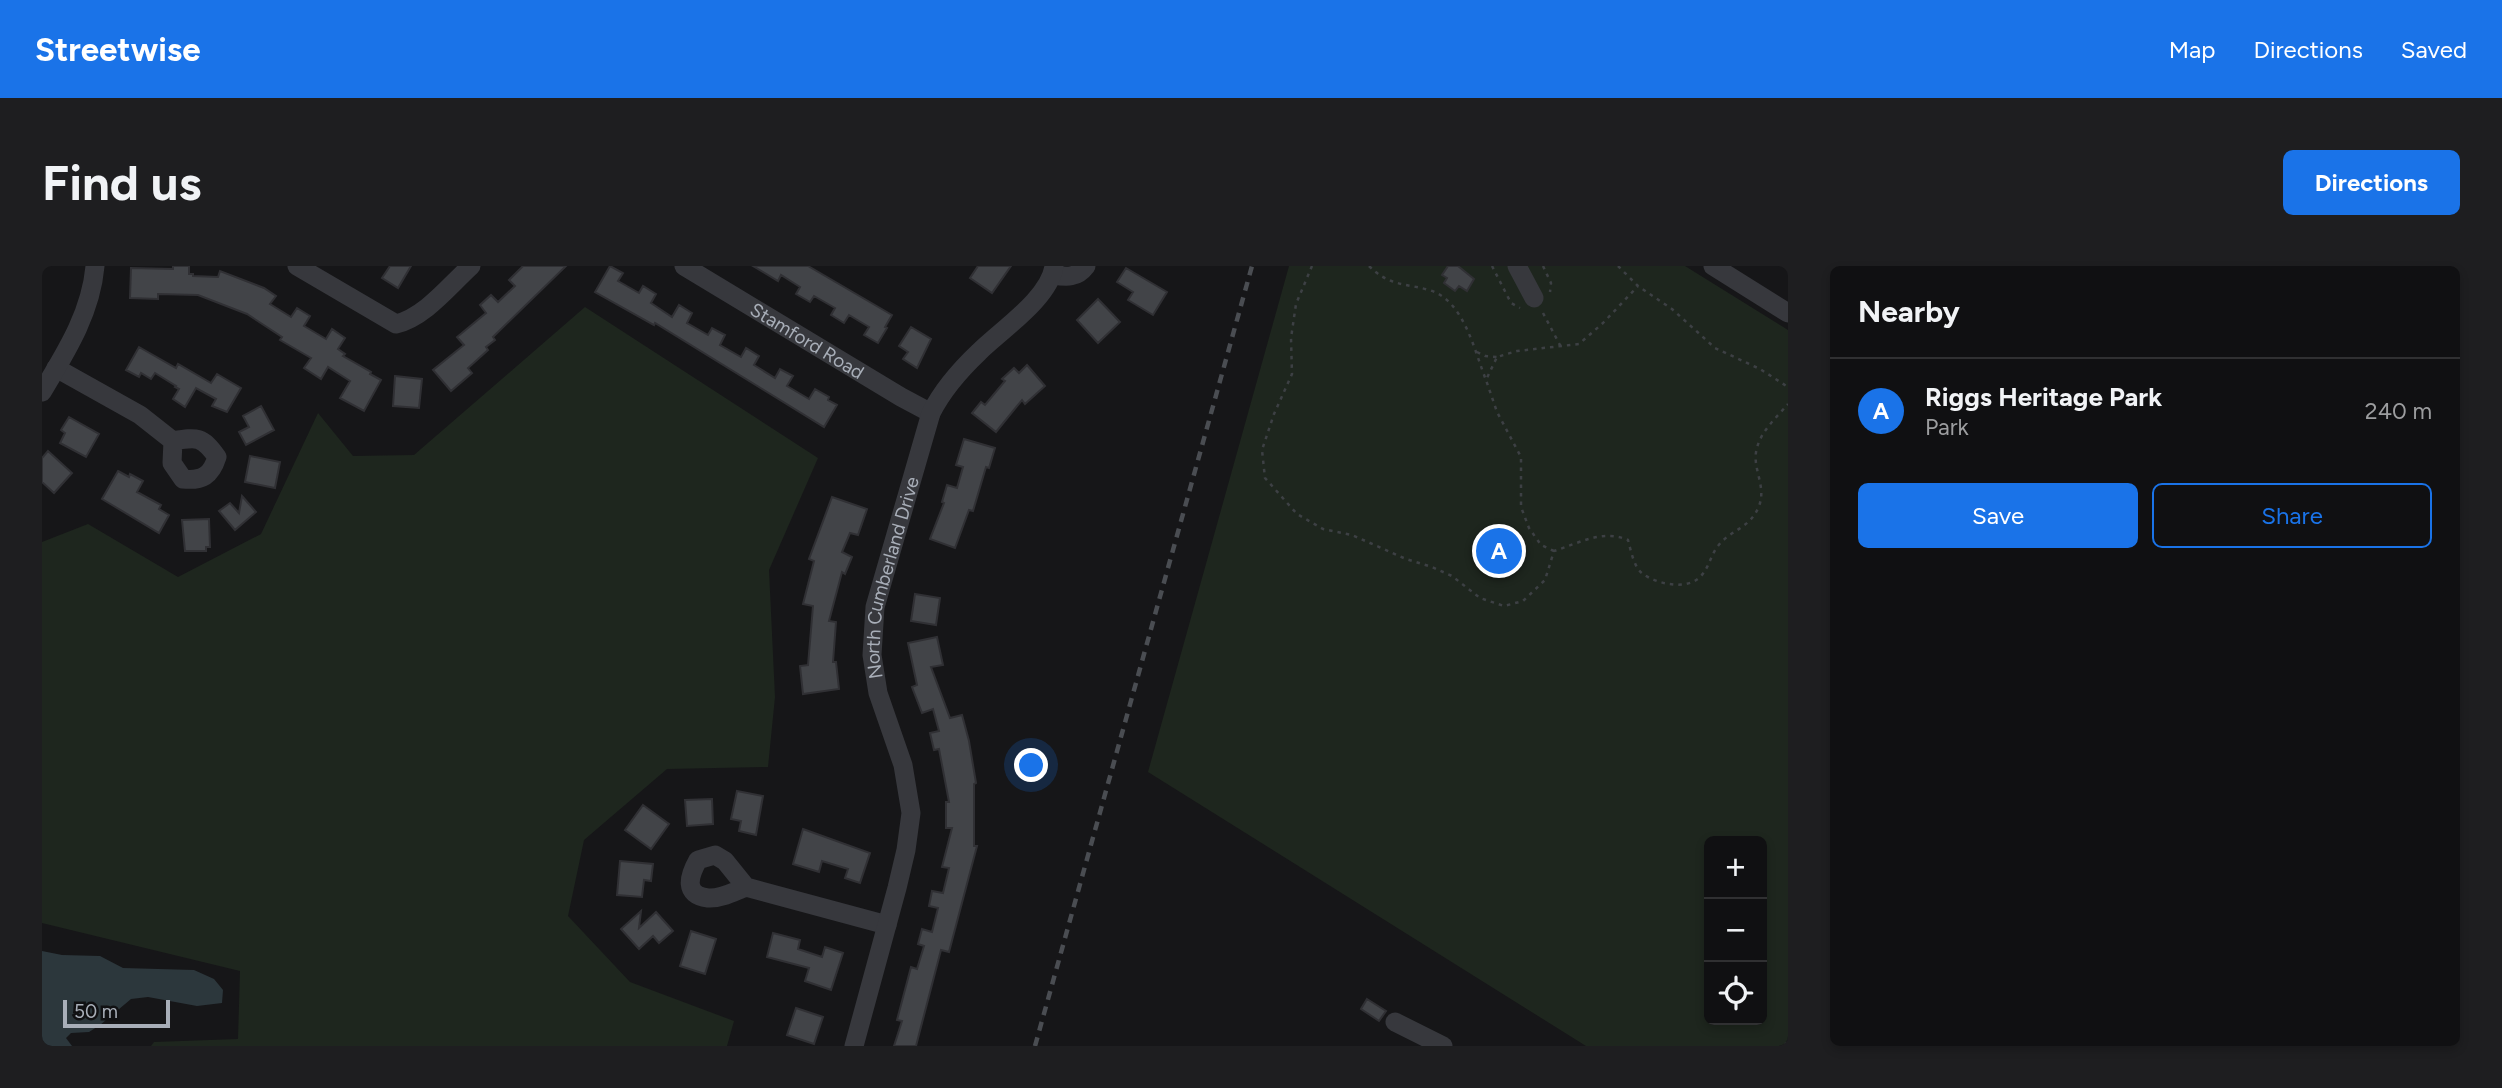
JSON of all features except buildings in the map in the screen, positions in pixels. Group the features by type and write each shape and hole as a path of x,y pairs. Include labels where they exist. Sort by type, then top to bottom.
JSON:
{"street":[{"path":"42,392 83,319 94,284 95,266"},
{"path":"297,266 396,324 407,322 422,312 471,266"},
{"name":"Stamford Road","path":"684,266 901,397 932,412"},
{"name":"North Cumberland Drive","path":"854,1046 906,850 911,813 903,765 878,693 872,655 875,607 932,412 951,380 1028,307 1047,285 1054,270 1071,278 1086,266"},
{"path":"1517,266 1538,305"},
{"path":"1713,266 1788,313"},
{"path":"56,368 140,415 173,441"},
{"path":"746,887 887,926"},
{"path":"1395,1022 1443,1046"}],"path":[{"path":"1312,266 1296,304 1291,338 1292,374 1262,450 1265,478 1297,514 1323,529 1352,536 1406,559 1432,566 1452,576 1479,598 1504,606 1523,601 1545,580 1554,551"},
{"path":"1369,266 1391,283 1432,291 1448,300 1461,318 1497,412 1521,457 1521,507 1529,528 1541,545 1554,551 1603,535 1615,534 1628,540 1634,561 1642,574 1676,587 1697,580 1709,567 1717,547 1751,522 1756,513 1763,489 1756,450 1763,435 1788,404"},
{"path":"1618,266 1715,348 1760,369 1788,387"},
{"path":"1475,351 1485,356 1497,357 1517,351 1579,344 1603,323 1638,285"},
{"path":"1538,305 1561,347"},
{"path":"1486,380 1497,357"},
{"path":"1785,1046 1788,1038"}],"shaded area":[{"path":"1289,266 1685,266 1788,330 1788,1046 1586,1046 1148,772"},
{"path":"585,307 818,458 769,570 775,697 768,767 667,769 584,840 568,916 630,982 734,1021 727,1046 151,1046 154,1042 238,1039 240,971 42,923 42,542 88,524 178,577 261,534 318,413 353,456 414,455"},
{"path":"42,951 62,955 100,956 123,968 194,970 214,979 223,990 222,1003 197,1006 148,997 131,999 89,1032 71,1033 66,1038 72,1046 42,1046"}],"railway":[{"path":"1035,1046 1252,266"}],"place":[{"name":"Riggs Heritage Park","path":"1499,551"}]}
